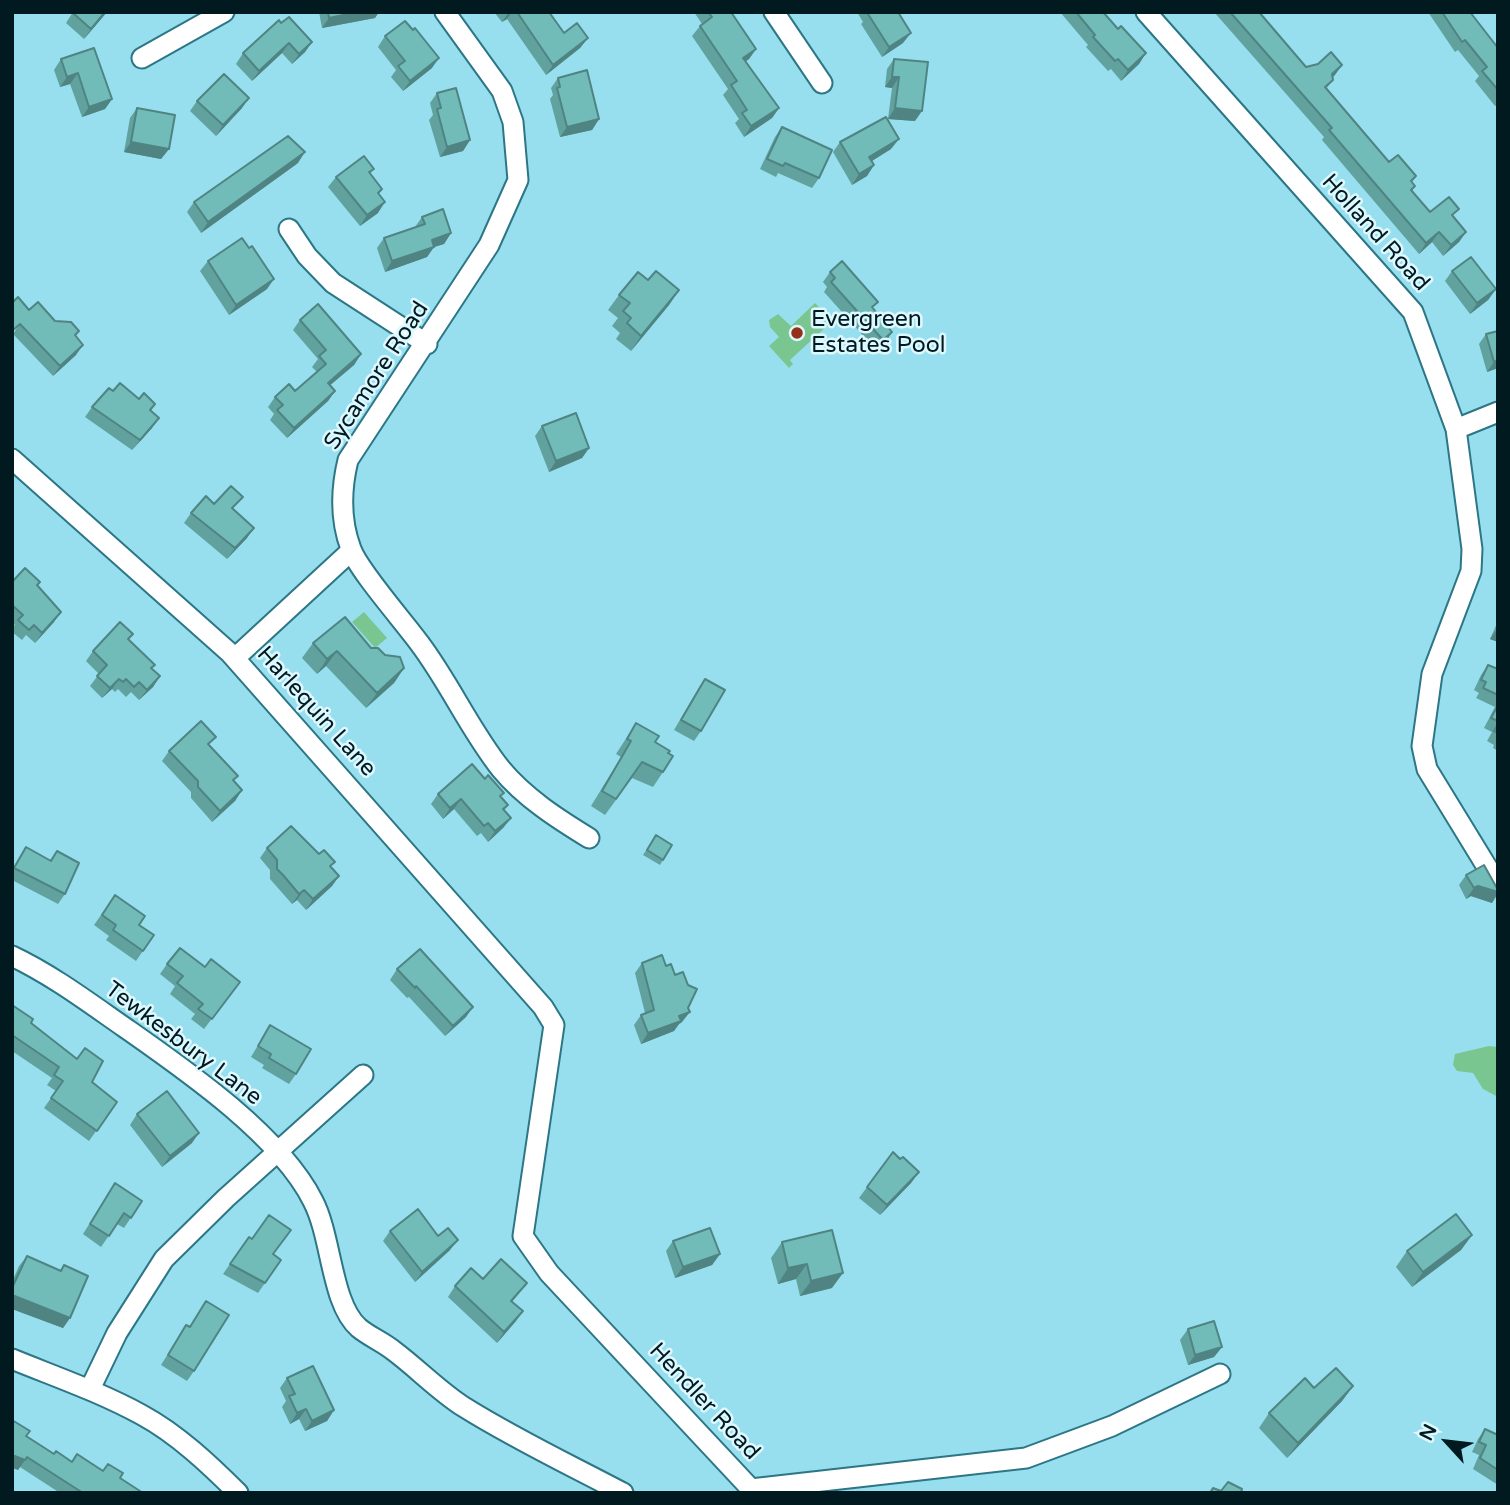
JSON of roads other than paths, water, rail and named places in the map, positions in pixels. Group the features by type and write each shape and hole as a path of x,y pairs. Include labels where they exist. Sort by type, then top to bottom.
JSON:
{"street":[{"path":"142,58 224,12"},
{"name":"Sycamore Road","path":"445,12 502,91 513,122 519,165 518,180 489,245 427,344 348,460 343,483 343,516 351,551 435,664 467,720 502,770 557,818 589,838"},
{"path":"774,12 822,83"},
{"name":"Holland Road","path":"1146,12 1413,312 1456,429 1462,489 1471,527 1471,571 1432,674 1422,746 1427,769 1498,886"},
{"path":"289,229 307,256 333,283 427,344"},
{"path":"1456,429 1498,412"},
{"name":"Harlequin Lane","path":"12,459 235,658 543,1007 554,1025"},
{"path":"235,658 351,551"},
{"name":"Tewkesbury Lane","path":"12,956 76,994 169,1059 225,1102 277,1152 312,1199 324,1226 334,1263 337,1293 357,1327 392,1349 463,1407 623,1493"},
{"name":"Hendler Road","path":"554,1025 523,1236 549,1273 751,1489 1026,1458 1112,1426 1220,1374"},
{"path":"90,1389 117,1333 164,1259 363,1075"},
{"path":"12,1359 90,1389 144,1416 185,1445 238,1493"}],"place":[{"name":"Evergreen Estates Pool","path":"797,333"}]}
